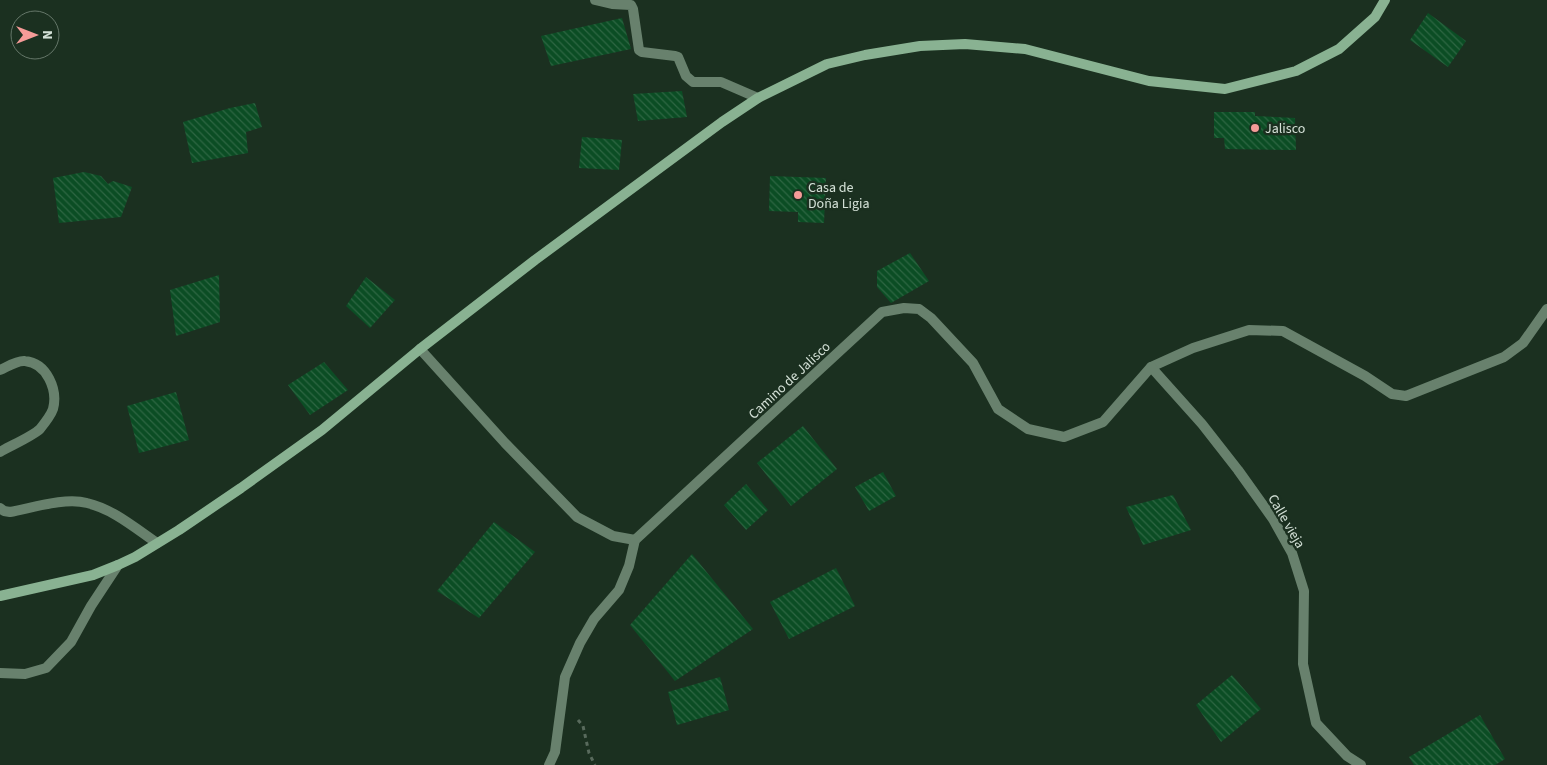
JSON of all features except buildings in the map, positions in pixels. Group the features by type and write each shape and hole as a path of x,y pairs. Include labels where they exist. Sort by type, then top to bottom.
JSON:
{"main road":[{"path":"0,596 93,575 118,565 157,543 241,488 322,430 420,349 534,260 722,122 758,98 827,64 865,54 920,46 965,44 1025,50 1148,81 1226,89 1296,71 1339,50 1375,17 1385,0"}],"street":[{"path":"595,0 612,4 631,5 634,9 639,50 675,56 678,58 688,80 693,82 721,82 758,98"},
{"name":"Camino de Jalisco","path":"635,540 882,312 904,308 919,309 931,318 973,363 998,409 1028,429 1064,437 1103,422 1151,367"},
{"path":"1151,367 1193,348 1249,330 1283,331 1365,376 1392,394 1406,396 1504,357 1523,343 1547,309"},
{"path":"420,349 505,443 577,517 613,536 635,540 629,566 619,590 594,619 580,643 565,677 555,752 549,765"},
{"path":"0,370 20,361 30,362 39,367 50,380 54,394 52,410 39,430 0,452"},
{"name":"Calle vieja","path":"1151,367 1202,424 1238,470 1273,519 1292,553 1304,591 1303,664 1316,723 1347,756 1361,765"},
{"path":"0,508 10,512 63,502 86,502 112,513 157,543"},
{"path":"0,673 26,674 46,668 71,642 91,606 118,565"}],"place":[{"name":"Jalisco","path":"1255,128"},
{"name":"Casa de Doña Ligia","path":"798,195"}]}
